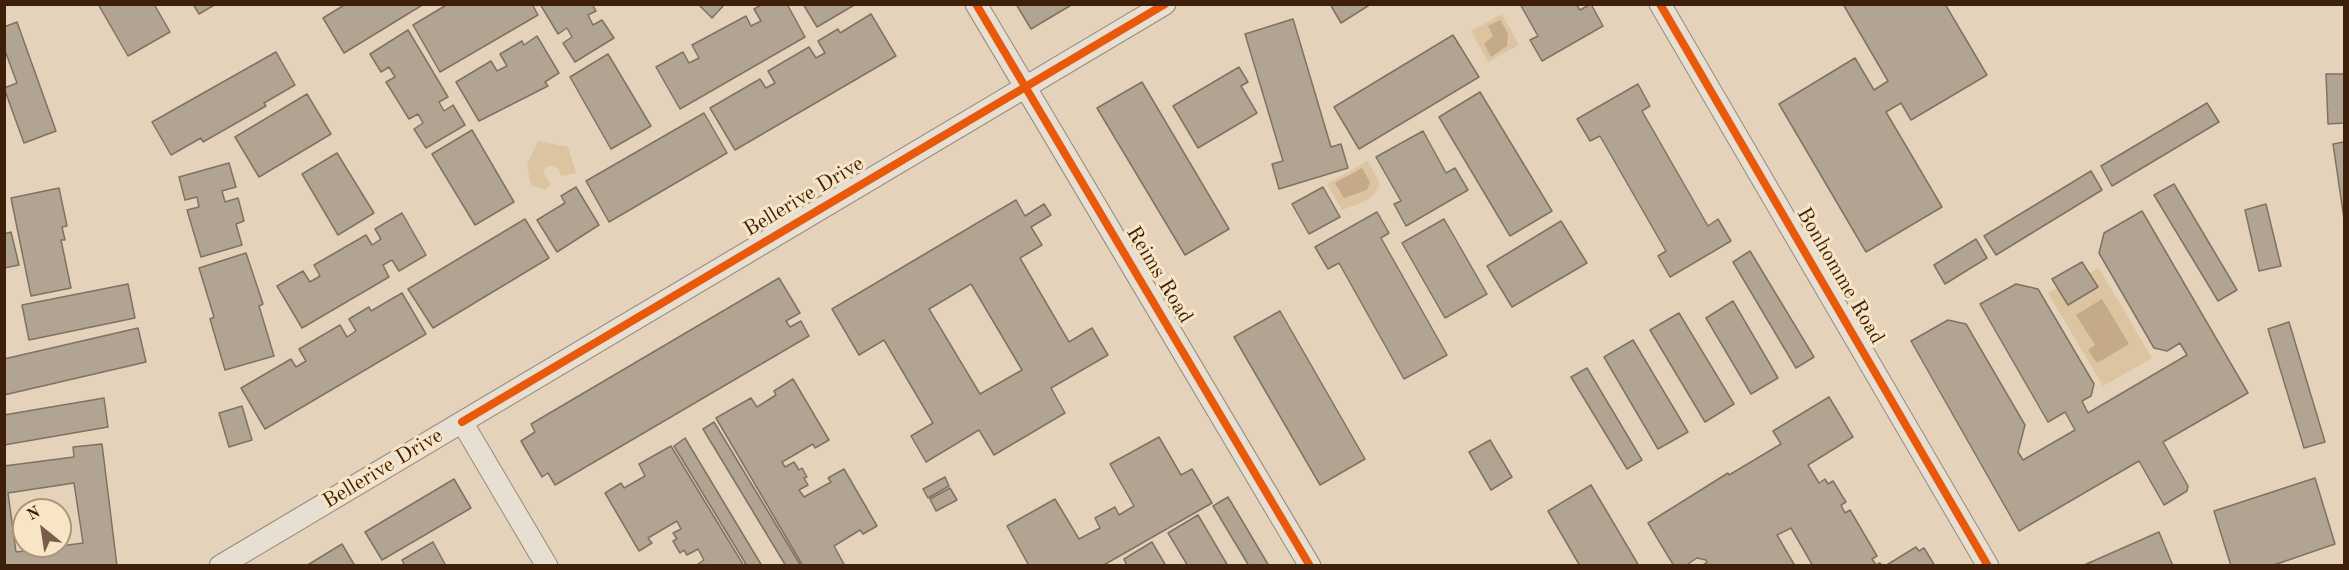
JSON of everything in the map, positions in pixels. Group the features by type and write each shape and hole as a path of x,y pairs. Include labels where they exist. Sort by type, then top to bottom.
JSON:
{"street":[{"name":"Reims Road","path":"976,4 1310,566"},
{"name":"Bellerive Drive","path":"220,566 1165,4"},
{"name":"Bonhomme Road","path":"1660,4 1988,566"},
{"path":"462,422 547,566"}],"shaded area":[{"path":"1502,14 1519,45 1488,62 1471,31"},
{"path":"1500,20 1508,33 1507,46 1491,57 1484,44 1493,36 1488,26"},
{"path":"538,141 568,147 576,173 561,176 559,169 546,167 543,173 551,184 545,190 531,185 527,165"},
{"path":"1368,161 1380,184 1377,190 1365,201 1342,210 1327,184"},
{"path":"1362,168 1370,182 1367,190 1344,198 1335,183"},
{"path":"2082,262 2089,273 2099,268 2152,358 2103,386 2048,293 2057,288 2052,279"},
{"path":"2102,299 2129,344 2097,363 2088,350 2095,345 2076,315"}],"building":[{"path":"98,4 154,4 170,32 128,56"},
{"path":"193,4 216,4 199,14"},
{"path":"346,4 424,4 344,53 323,18"},
{"path":"448,4 532,4 538,15 440,72 413,25"},
{"path":"540,4 592,4 596,11 588,15 593,25 602,20 614,38 575,62 563,43 572,37 567,28 558,34"},
{"path":"698,4 725,4 712,18"},
{"path":"763,4 787,4 805,37 680,109 656,67 683,52 689,63 699,58 692,45 746,16 751,26 761,21 754,9"},
{"path":"803,4 856,4 817,27"},
{"path":"1016,4 1073,4 1031,29"},
{"path":"1330,4 1371,4 1341,23"},
{"path":"1520,4 1576,4 1580,10 1591,4 1603,26 1542,61 1530,40 1538,36"},
{"path":"1843,4 1945,4 1987,75 1911,120 1901,103 1886,112 1942,207 1866,252 1779,104 1855,58 1874,90 1888,81"},
{"path":"871,14 896,56 735,150 710,108 760,79 766,88 775,83 768,71 809,47 816,58 825,53 818,41 838,29 840,33"},
{"path":"1293,19 1331,147 1341,144 1348,168 1279,189 1272,164 1283,161 1245,34"},
{"path":"17,22 56,131 24,143 4,88 17,83 4,48 4,27"},
{"path":"408,30 448,97 439,102 444,111 453,105 465,125 426,148 414,129 423,123 418,114 409,119 386,82 395,77 389,67 381,72 370,54"},
{"path":"1453,35 1479,77 1359,149 1334,107"},
{"path":"537,36 559,73 545,82 548,86 479,121 456,82 491,61 497,71 507,66 500,54 522,41 524,45"},
{"path":"276,52 295,85 264,103 266,106 203,142 201,138 171,155 152,122"},
{"path":"608,54 651,126 611,149 570,77"},
{"path":"1239,67 1248,82 1241,86 1257,113 1198,148 1173,106"},
{"path":"2326,74 2344,74 2344,123 2328,124"},
{"path":"1142,82 1229,229 1185,255 1097,108"},
{"path":"1638,84 1650,106 1642,111 1708,226 1718,219 1731,241 1670,277 1658,256 1666,251 1600,136 1590,141 1577,119"},
{"path":"1480,92 1552,211 1510,236 1439,117"},
{"path":"307,94 331,134 259,177 235,137"},
{"path":"2207,103 2219,122 2112,186 2101,166"},
{"path":"704,113 727,153 609,222 586,181"},
{"path":"472,130 514,202 475,225 432,154"},
{"path":"1423,131 1446,173 1455,168 1468,190 1406,226 1394,204 1401,201 1376,157"},
{"path":"2344,142 2344,219 2333,144"},
{"path":"337,153 374,213 338,235 302,174"},
{"path":"229,163 236,187 222,191 225,202 238,198 244,221 236,224 242,245 201,257 187,210 199,207 197,197 185,200 179,177"},
{"path":"2091,171 2102,190 1996,255 1984,236"},
{"path":"2174,184 2237,290 2218,301 2154,195"},
{"path":"576,187 599,225 557,252 537,220 565,203 561,196"},
{"path":"1323,187 1340,217 1309,234 1292,204"},
{"path":"59,188 67,226 62,227 65,240 61,240 71,288 31,296 11,198"},
{"path":"1016,200 1025,216 1044,204 1051,215 1031,227 1042,245 1020,258 1069,342 1092,328 1108,355 1051,388 1065,413 994,455 979,430 926,462 911,436 933,423 884,340 859,355 832,309","holes":["971,284 1022,370 980,394 929,309"]},
{"path":"2266,204 2281,266 2259,271 2245,210"},
{"path":"2142,211 2248,393 2163,442 2188,486 2187,491 2164,505 2139,461 2019,531 1911,341 1948,320 1966,324 2025,425 2018,452 2023,460 2075,430 2065,412 2048,422 1980,304 2016,284 2038,289 2094,384 2091,396 2082,401 2088,413 2187,355 2180,343 2167,351 2154,348 2099,253 2104,233"},
{"path":"1377,212 1389,233 1381,238 1447,355 1404,379 1339,263 1328,269 1315,247"},
{"path":"402,213 426,255 399,271 392,260 383,265 389,277 302,328 277,286 303,271 310,282 320,276 314,265 366,235 372,245 381,239 375,229"},
{"path":"525,219 549,258 433,328 408,289"},
{"path":"1444,219 1487,294 1445,318 1402,243"},
{"path":"1561,221 1587,263 1512,307 1487,266"},
{"path":"11,232 19,265 4,268 4,234"},
{"path":"1976,239 1987,258 1945,284 1934,265"},
{"path":"1750,251 1814,357 1796,368 1733,262"},
{"path":"246,253 263,304 259,306 274,356 225,370 210,319 214,317 199,268"},
{"path":"2082,262 2098,287 2068,305 2052,279"},
{"path":"779,278 800,313 786,321 790,327 801,321 809,336 555,485 548,473 542,477 521,441 535,432 531,424"},
{"path":"128,284 135,318 29,340 22,305"},
{"path":"402,293 426,334 265,429 241,388 291,359 296,367 306,361 299,349 340,325 347,337 356,331 349,319 369,307 371,311"},
{"path":"1733,301 1778,378 1751,394 1706,318"},
{"path":"1280,311 1365,459 1320,485 1234,337"},
{"path":"1679,313 1734,404 1705,422 1650,330"},
{"path":"2289,322 2325,442 2304,448 2268,329"},
{"path":"138,328 146,362 4,395 4,359"},
{"path":"1633,340 1688,432 1658,449 1604,357"},
{"path":"1587,368 1642,460 1627,469 1571,377"},
{"path":"793,379 829,440 815,448 813,444 782,462 785,467 794,462 799,470 802,468 808,485 799,490 804,497 831,482 828,478 844,469 877,526 863,534 860,530 834,546 845,566 803,566 716,418 751,398 757,407 776,395 774,391"},
{"path":"1829,397 1853,437 1808,465 1819,483 1825,479 1828,484 1833,481 1846,502 1841,505 1845,513 1850,510 1877,556 1872,559 1876,565 1880,563 1882,566 1813,566 1791,528 1777,535 1795,566 1702,566 1707,562 1706,560 1697,558 1685,566 1674,566 1648,523 1728,473 1729,475 1781,444 1773,431"},
{"path":"104,398 108,427 4,445 4,415"},
{"path":"242,406 252,440 229,447 219,413"},
{"path":"714,422 801,566 786,566 703,429"},
{"path":"1159,437 1181,475 1192,469 1212,503 1102,566 1025,566 1028,564 1007,526 1055,499 1079,539 1100,528 1095,518 1115,507 1119,515 1134,506 1110,464"},
{"path":"685,438 762,566 747,566 674,446"},
{"path":"1490,440 1512,477 1491,490 1469,452"},
{"path":"102,444 117,566 4,566 4,466 74,457 73,447"},
{"path":"671,446 744,566 695,566 704,560 698,549 687,555 684,550 680,553 673,541 677,539 673,533 681,529 677,521 648,538 652,543 639,551 605,493 621,483 624,488 645,476 639,464"},
{"path":"945,477 949,486 928,498 923,489"},
{"path":"2315,478 2335,544 2271,566 2231,566 2214,511"},
{"path":"454,479 471,508 382,560 365,532"},
{"path":"1591,485 1639,566 1580,566 1548,511"},
{"path":"950,488 957,500 936,511 930,499"},
{"path":"1228,497 1269,566 1249,566 1213,506"},
{"path":"1198,515 1228,566 1188,566 1168,533"},
{"path":"2159,532 2173,566 2082,566"},
{"path":"433,542 446,566 405,566 402,560"},
{"path":"1152,542 1166,566 1127,566 1124,559"},
{"path":"342,544 355,566 306,566"},
{"path":"1916,547 1919,551 1924,548 1935,566 1885,566"}],"cycle path":[{"path":"976,4 1310,566"},
{"path":"462,422 1165,4"},
{"path":"1660,4 1988,566"}]}
